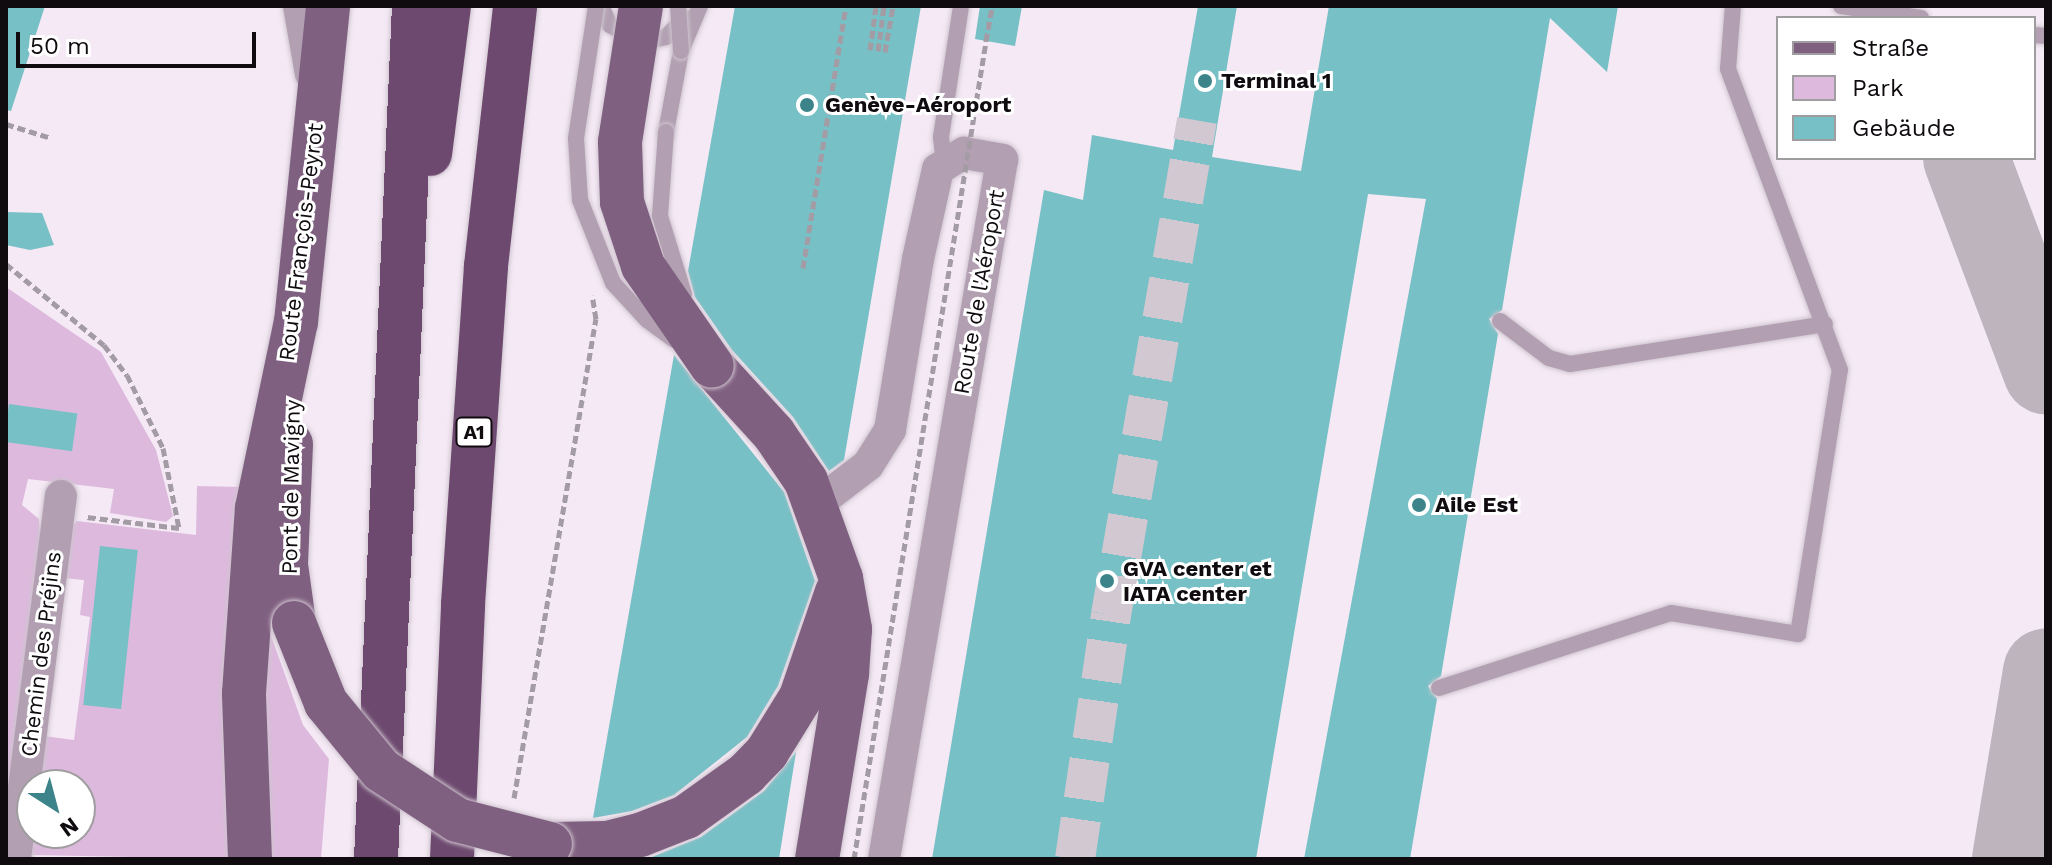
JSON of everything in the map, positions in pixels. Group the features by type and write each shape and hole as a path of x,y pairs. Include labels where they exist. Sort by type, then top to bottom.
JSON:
{"highway":[{"path":"376,859 400,376 405,128 414,6"},
{"path":"400,376 449,6"},
{"name":"A1","path":"452,859 476,404 515,6"}],"main road":[{"name":"Route François-Peyrot","path":"250,859 244,749 248,611 257,508 296,322 328,6"},
{"path":"641,6 620,142 622,202 643,266 712,366 774,434 817,504 841,578 850,629 848,664 817,859"},
{"name":"Pont de Mavigny","path":"296,322 286,565 294,623 326,703 381,770 457,820 550,844 607,843 640,835 709,803 753,768 801,697 841,578"}],"street":[{"path":"299,6 317,110"},
{"name":"Route de l'Aéroport","path":"884,859 1002,160 964,153 944,162"},
{"path":"817,504 868,465 890,430 933,183 944,162"},
{"name":"Chemin des Préjins","path":"15,859 59,505"}],"lane":[{"path":"598,6 619,33 648,42 675,31 691,6"},
{"path":"598,6 576,138 585,217 604,268 622,295 712,366"},
{"path":"678,6 681,51"},
{"path":"700,6 681,51 666,132 660,216 673,267 712,366"},
{"path":"944,162 941,137 961,6"},
{"path":"1439,688 1671,613 1798,634 1841,385 1825,324 1728,69 1733,6"},
{"path":"1841,6 1908,16"},
{"path":"1500,321 1549,358 1570,364 1825,324"}],"path":[{"path":"803,268 846,6"},
{"path":"870,50 876,6"},
{"path":"884,6 881,52 893,6"},
{"path":"854,859 992,6"},
{"path":"6,124 51,138"},
{"path":"6,264 104,345 127,375 163,448 179,528 59,505"},
{"path":"513,804 596,319 589,286"}],"green space":[{"path":"6,287 101,352 156,450 173,516 166,522 110,513 114,489 28,479 22,505 39,519 40,536 6,820"},
{"path":"197,486 242,487 233,859 31,855 32,849 96,849 96,769 40,769 44,736 74,740 90,617 80,615 84,580 63,578 71,527 77,521 196,535"},
{"path":"269,630 303,725 329,759 321,859 269,859 262,714"}],"building":[{"path":"6,6 45,6 11,111 6,110"},
{"path":"735,6 921,6 844,460 829,471 793,417 732,350 695,297 688,271"},
{"path":"980,6 1022,6 1015,46 975,39"},
{"path":"1198,6 1237,6 1212,157 1301,171 1329,6 1618,6 1607,72 1550,18 1502,310 1489,319 1498,334 1441,676 1428,686 1437,699 1410,859 1304,859 1426,199 1368,194 1256,859 932,859 1044,190 1083,200 1092,135 1173,150"},
{"path":"6,212 42,213 54,245 30,250 6,245"},
{"path":"674,355 784,492 815,581 778,686 747,737 674,795 632,811 593,818"},
{"path":"9,404 77,414 72,451 6,442"},
{"path":"100,546 138,550 121,709 83,705"},
{"path":"796,752 779,859 647,859 701,837 764,791"}],"taxiway":[{"path":"1967,160 2046,371"},
{"path":"2015,859 2046,672"}],"tunnel":[{"path":"1075,859 1111,615 1197,120"}],"place":[{"name":"Terminal 1","path":"1205,81"},
{"name":"Genève-Aéroport","path":"807,105"},
{"name":"Aile Est","path":"1419,505"},
{"name":"GVA center et IATA center","path":"1107,581"}]}
